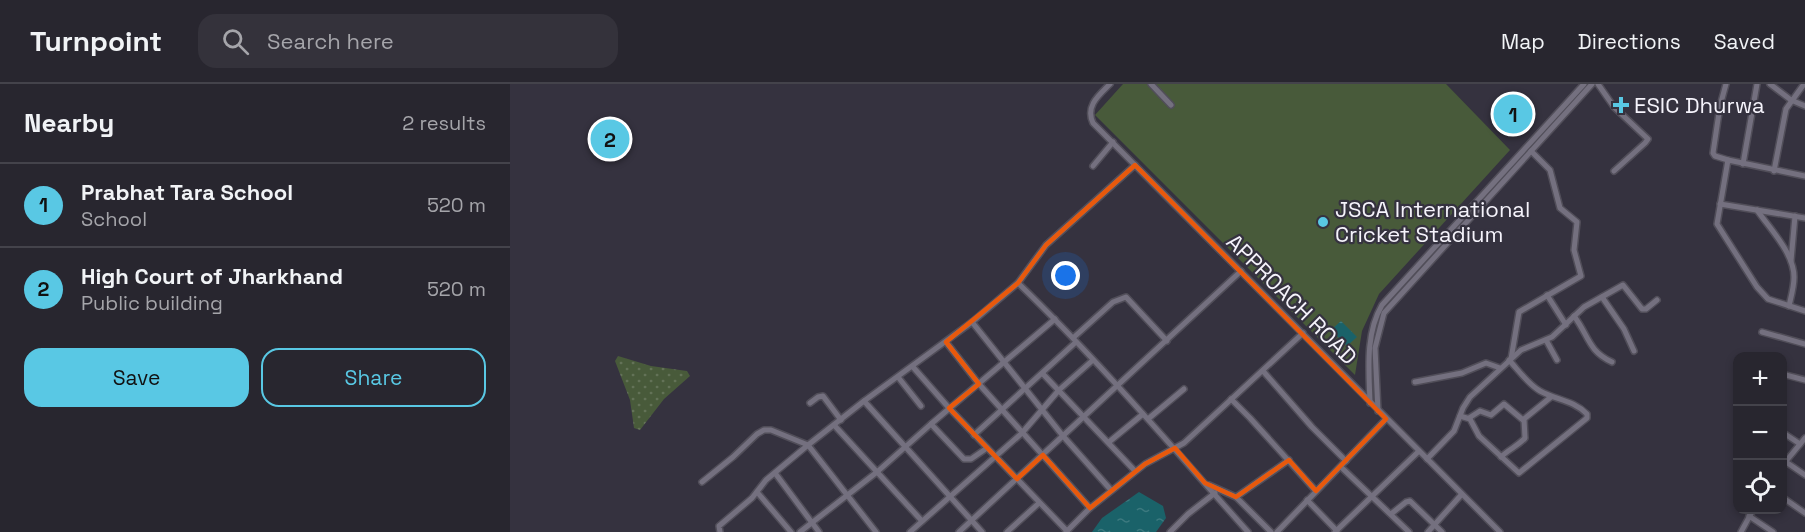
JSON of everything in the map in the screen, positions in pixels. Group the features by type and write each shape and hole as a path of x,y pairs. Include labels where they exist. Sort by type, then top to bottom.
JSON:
{"street":[{"name":"APPROACH ROAD","path":"1110,84 1095,100 1090,116 1093,123 1500,532"},
{"path":"1151,84 1171,105"},
{"path":"1370,403 1371,342 1376,317 1382,304 1584,84"},
{"path":"1378,411 1375,348 1384,313 1592,84"},
{"path":"1598,84 1614,107 1648,139 1614,171"},
{"path":"1726,84 1720,106 1713,153 1715,156 1774,171 1805,176"},
{"path":"1743,164 1757,84"},
{"path":"1770,84 1791,100 1805,106"},
{"path":"1774,171 1782,120 1791,100 1804,84"},
{"path":"1093,166 1113,142"},
{"path":"1510,360 1518,314 1581,277 1574,250 1577,224 1558,205 1550,170 1531,151"},
{"path":"1728,160 1717,224 1757,287 1768,299 1805,311"},
{"path":"720,532 719,526 808,445 972,322 1018,283 1046,245 1135,165"},
{"path":"1720,204 1805,218"},
{"path":"1757,210 1791,262"},
{"path":"1788,306 1794,278 1791,262 1795,216"},
{"path":"958,532 1241,271"},
{"path":"1018,283 1055,319 1175,448 1248,532"},
{"path":"1427,459 1452,434 1470,397 1524,347 1555,335 1588,304 1624,285 1642,309 1646,309 1657,300"},
{"path":"1547,295 1566,325"},
{"path":"974,435 1043,374 1113,302 1126,297 1167,340"},
{"path":"1602,297 1624,329 1634,351"},
{"path":"1574,316 1595,352 1612,362"},
{"path":"800,532 877,472 1055,319"},
{"path":"972,322 1063,436 1111,490"},
{"path":"1762,332 1805,344"},
{"path":"913,367 1066,531 1135,471 1184,443 1303,333"},
{"path":"1546,340 1557,360"},
{"path":"946,342 1002,411 1090,508"},
{"path":"909,532 1022,433 1059,390 1093,360"},
{"path":"1460,416 1469,418 1474,423 1478,435 1520,473 1587,417 1587,414 1577,405 1551,397 1533,386 1510,360"},
{"path":"1415,382 1462,372 1486,363 1500,369"},
{"path":"1263,371 1312,427 1346,461"},
{"path":"1043,374 1135,471"},
{"path":"1787,375 1805,380"},
{"path":"898,377 921,406"},
{"path":"1148,419 1184,389"},
{"path":"810,403 823,396 841,420"},
{"path":"1523,420 1551,397"},
{"path":"1231,399 1316,491"},
{"path":"864,401 982,532"},
{"path":"1469,418 1480,411 1491,415 1504,404 1523,420 1525,438 1518,446 1510,448 1501,457"},
{"path":"1109,442 1143,414"},
{"path":"1277,532 1386,419"},
{"path":"931,424 964,459 970,459 987,448"},
{"path":"834,425 922,521"},
{"path":"702,482 757,434 764,430 771,430 808,445 876,532"},
{"path":"1787,435 1800,444"},
{"path":"1787,460 1805,438"},
{"path":"1307,500 1337,531 1419,451"},
{"path":"1236,497 1289,460"},
{"path":"1787,466 1805,475"},
{"path":"1341,467 1409,532"},
{"path":"775,473 819,532"},
{"path":"1205,483 1236,497 1271,532"},
{"path":"757,492 791,532"},
{"path":"1170,532 1188,514 1215,493"},
{"path":"1428,532 1462,494"},
{"path":"1787,500 1805,513"},
{"path":"1391,514 1410,501 1442,532"},
{"path":"1007,532 1039,503"},
{"path":"1741,532 1749,516 1773,532"}],"highlighted area":[{"path":"1135,165 1386,419 1316,491 1289,460 1236,497 1205,483 1175,448 1145,464 1090,508 1043,455 1017,479 949,408 979,384 946,342 1018,283 1046,245"}],"green space":[{"name":"JSCA International Cricket Stadium","path":"1123,84 1446,84 1510,150 1379,294 1362,331 1355,375 1095,115"},
{"path":"618,356 651,366 687,371 690,376 664,399 640,430 634,428 630,400 615,361"}],"water":[{"path":"1341,321 1357,337 1347,346 1331,330"},
{"path":"1139,492 1163,506 1166,518 1156,532 1092,532 1102,518"}],"place":[{"name":"ESIC Dhurwa","path":"1621,105"},
{"name":"Prabhat Tara School","path":"1513,114"},
{"name":"High Court of Jharkhand","path":"610,139"},
{"name":"JSCA International Cricket Stadium","path":"1323,222"}]}
